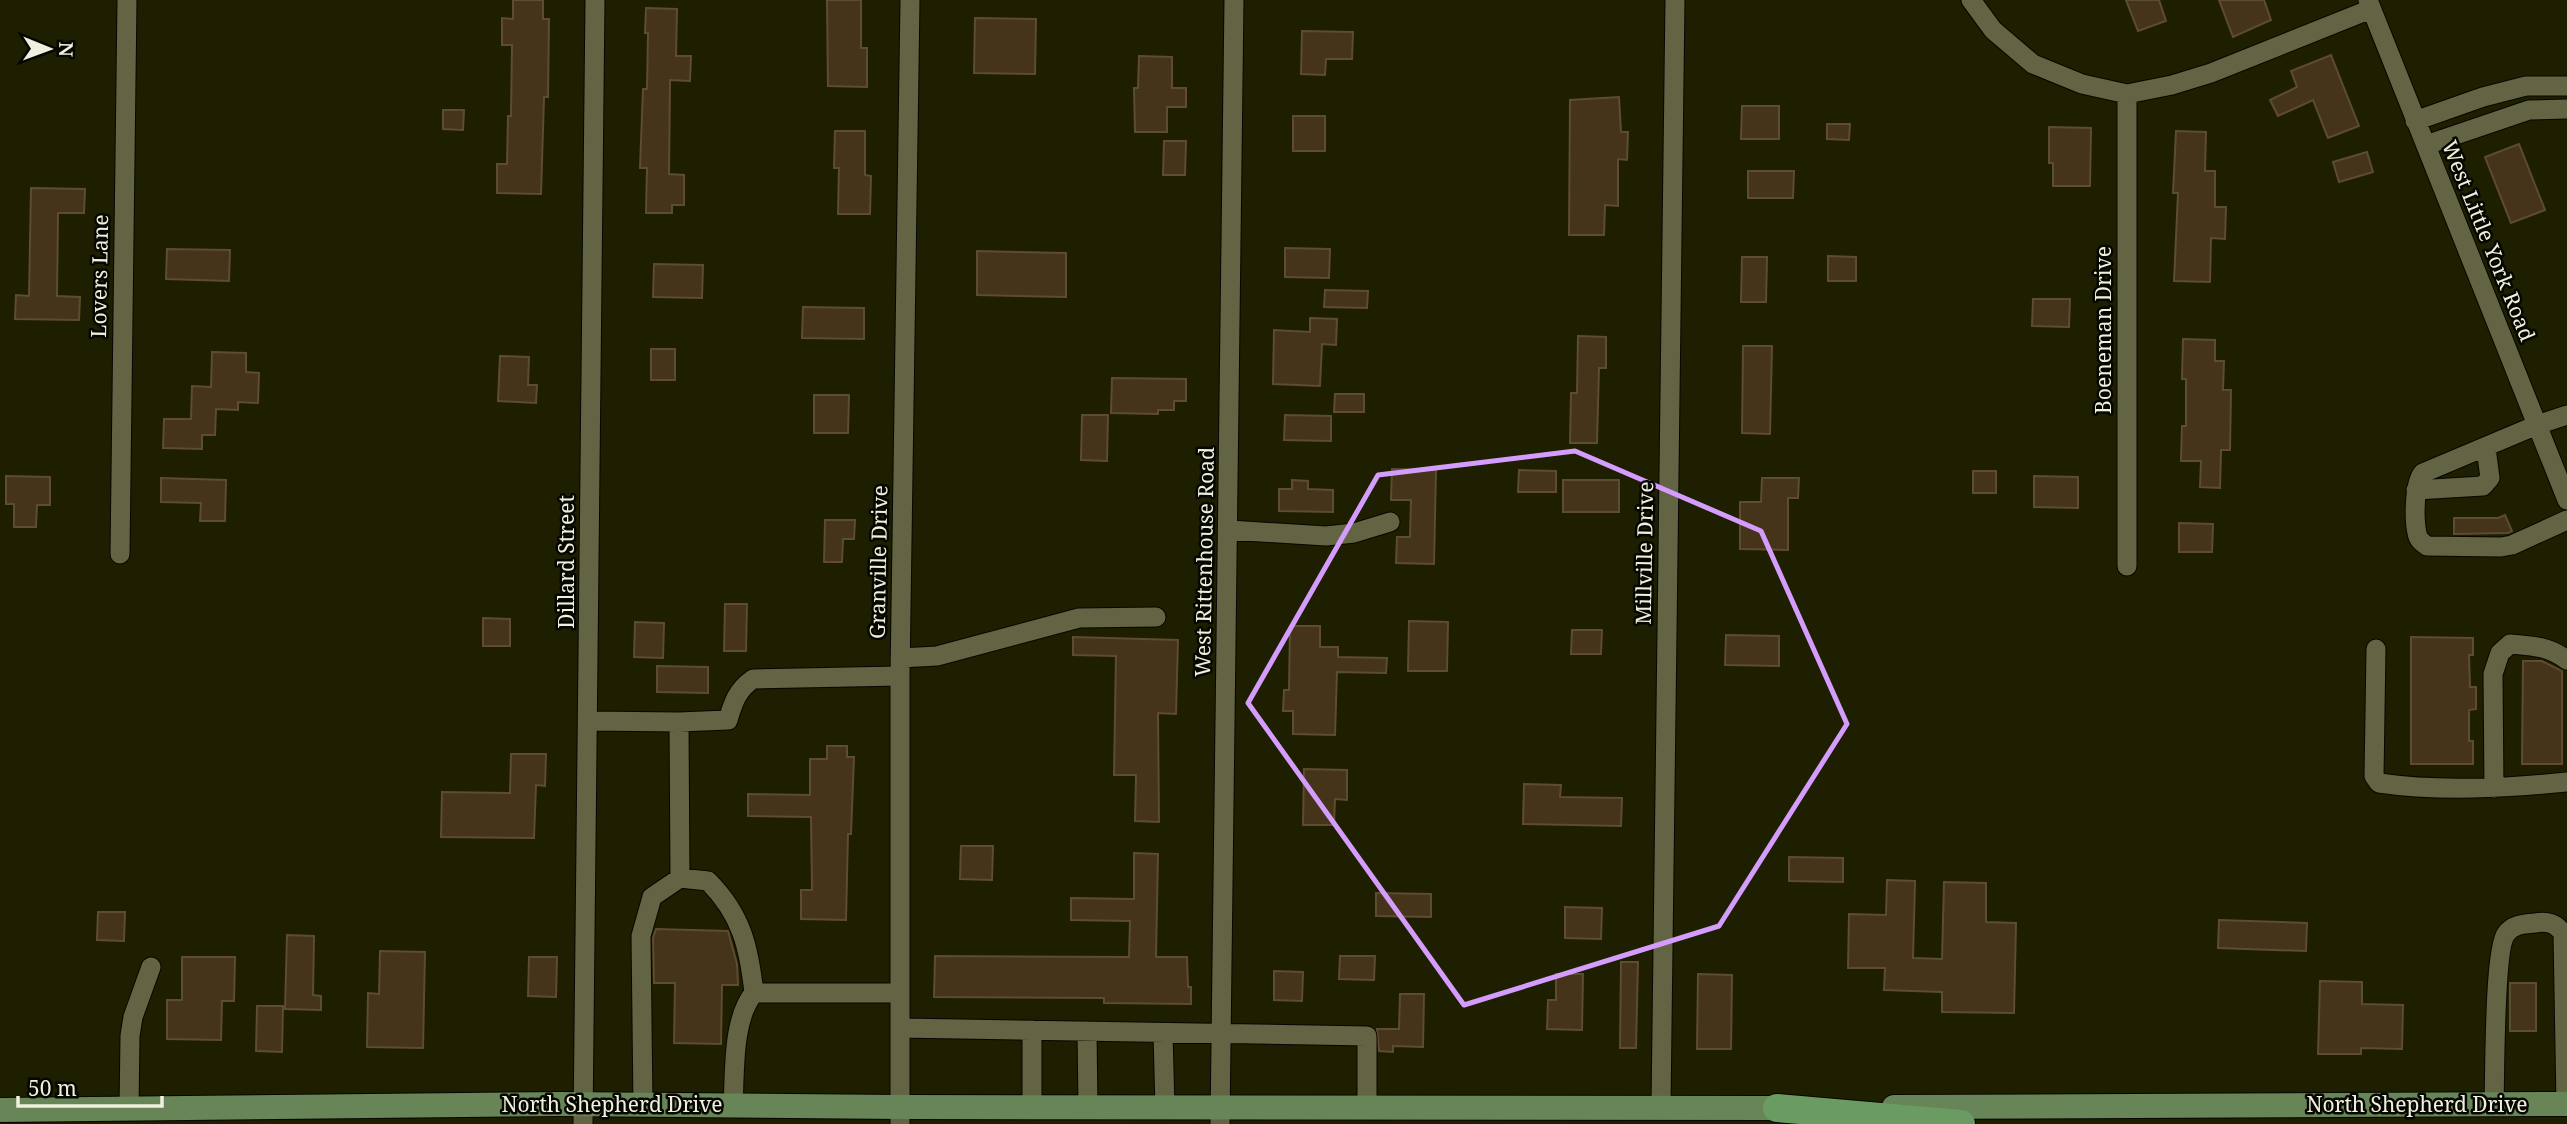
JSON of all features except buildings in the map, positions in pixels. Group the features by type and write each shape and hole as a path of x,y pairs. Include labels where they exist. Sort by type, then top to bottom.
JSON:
{"highway":[{"path":"1777,1108 1961,1124"}],"main road":[{"name":"North Shepherd Drive","path":"0,1110 117,1115 583,1114 643,1105 733,1106 900,1116 1032,1108 1165,1108 1220,1116 1367,1108 2566,1104"}],"street":[{"name":"Lovers Lane","path":"120,554 127,0"},
{"name":"Dillard Street","path":"583,1114 595,0"},
{"name":"Granville Drive","path":"900,1116 900,667 910,0"},
{"name":"West Rittenhouse Road","path":"1220,1116 1234,0"},
{"name":"Millville Drive","path":"1661,1106 1675,0"},
{"path":"1971,0 1993,30 2033,64 2082,84 2127,94 2172,85 2211,72 2370,5"},
{"name":"West Little York Road","path":"2370,5 2567,500"},
{"path":"2415,121 2526,86 2567,86"},
{"path":"2504,92 2509,116"},
{"name":"Boeneman Drive","path":"2127,94 2127,566"},
{"path":"2426,145 2529,110 2567,109"},
{"path":"2567,415 2441,463 2418,478 2416,491 2417,534 2420,541 2427,546 2512,545 2567,520"},
{"path":"2416,491 2483,486 2490,478 2486,447"},
{"path":"1229,530 1326,536 1354,533 1391,522"},
{"path":"589,721 727,720 734,699 742,686 752,679 900,667 1079,618 1156,617"},
{"path":"2494,788 2493,674 2500,653 2510,644 2532,646 2553,650 2567,660"},
{"path":"2376,649 2374,776 2379,783 2494,788 2567,782"},
{"path":"679,722 680,878"},
{"path":"643,1105 641,936 652,897 680,878 708,881 736,916 747,944 754,993"},
{"path":"2494,1104 2500,953 2505,934 2516,925 2544,922 2556,925 2563,933 2566,1104"},
{"path":"117,1115 133,1017 150,967"},
{"path":"733,1106 736,1046 747,1001 754,993 900,993"},
{"path":"900,1028 1367,1036 1367,1108"},
{"path":"1032,1030 1032,1108"},
{"path":"1087,1031 1088,1108"},
{"path":"1163,1032 1165,1108"}],"highlighted area":[{"path":"1575,451 1761,531 1847,724 1719,926 1464,1005 1248,703 1378,475"}]}
